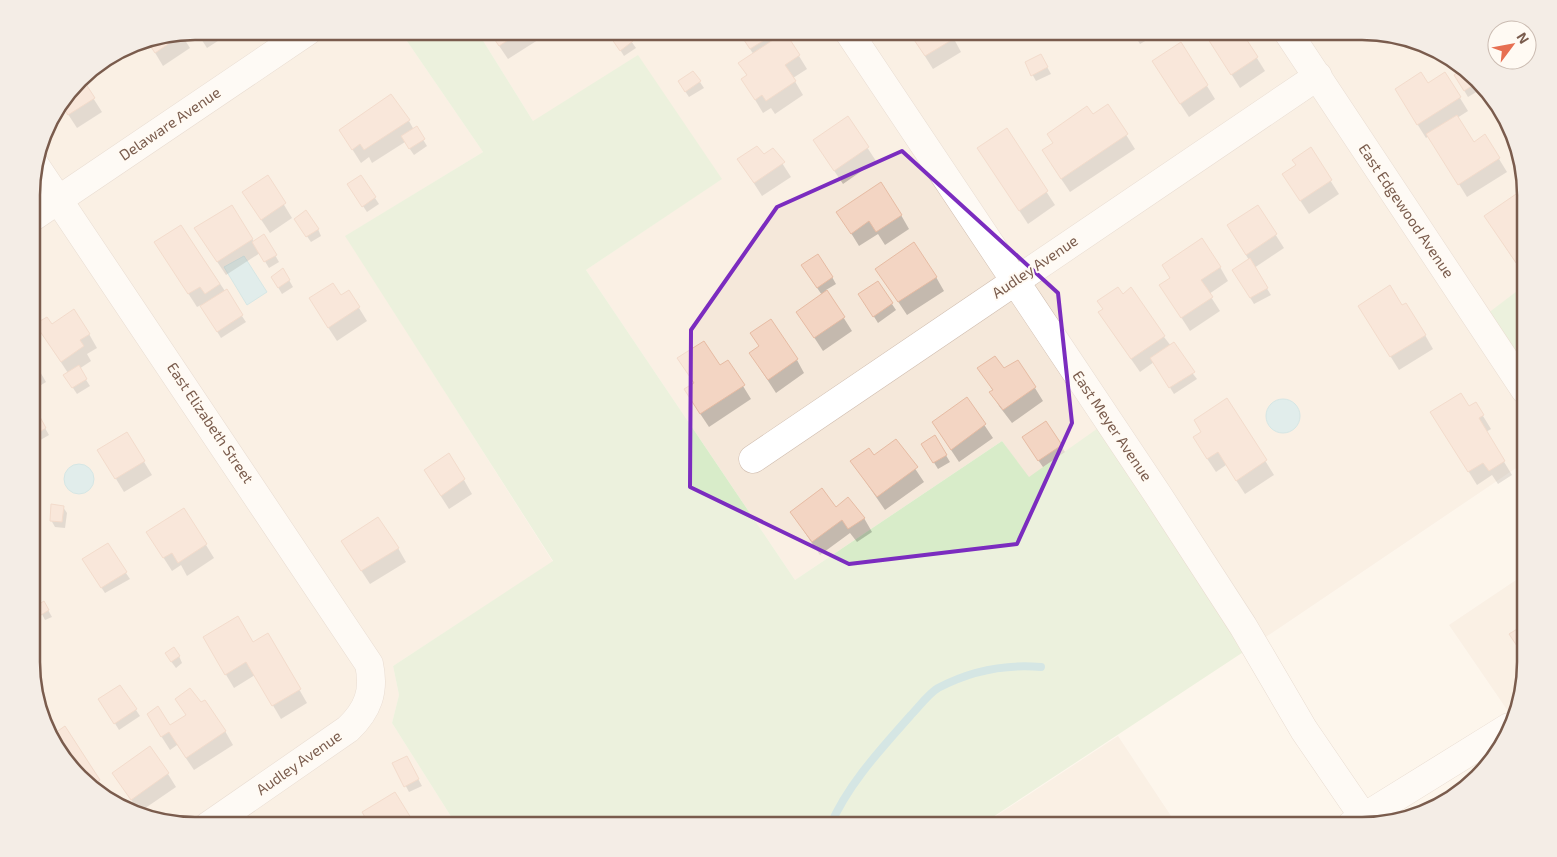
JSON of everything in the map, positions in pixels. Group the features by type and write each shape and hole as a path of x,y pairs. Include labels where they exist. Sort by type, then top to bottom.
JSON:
{"street":[{"name":"Delaware Avenue","path":"40,212 295,40"},
{"name":"East Meyer Avenue","path":"854,40 1180,528 1243,626 1358,817"},
{"name":"East Edgewood Avenue","path":"1294,40 1517,378"},
{"name":"Audley Avenue","path":"753,459 1318,76"},
{"name":"East Elizabeth Street","path":"41,173 363,652 369,664 372,686"},
{"name":"Audley Avenue","path":"221,817 348,729 367,707 372,686"},
{"path":"1369,817 1499,733"}],"highlighted area":[{"path":"902,151 1058,293 1072,423 1017,544 849,564 690,487 691,330 777,207"}],"shaded area":[{"path":"185,40 406,40 483,152 346,236 553,562 393,666 399,695 392,723 451,817 195,817 155,812 127,801 109,791 79,764 66,748 56,730 45,702 40,662 41,175 45,155 56,127 79,93 109,66 127,56 155,45"},
{"path":"483,40 1362,40 1382,41 1412,48 1448,66 1478,93 1491,109 1501,127 1512,155 1517,195 1517,467 1254,645 1028,477 1002,441 795,580 586,270 721,179 533,121"},
{"path":"1517,579 1517,672 1509,712 1449,625"},
{"path":"1118,736 1172,817 995,817"}],"green space":[{"path":"406,40 483,40 533,121 638,55 722,179 586,270 795,580 1002,441 1029,477 1108,421 1254,645 993,817 451,817 392,723 399,695 393,666 553,561 345,236 483,152"},
{"path":"1517,291 1517,378 1479,320"}],"water":[{"path":"244,256 267,292 247,305 224,267"},
{"path":"1283,399 1295,404 1300,416 1295,428 1283,433 1271,428 1266,416 1271,404"},
{"path":"79,464 85,465 93,473 93,485 85,493 79,494 73,493 65,485 64,479 65,473 73,465"}],"building":[{"path":"495,40 508,40 499,46"},
{"path":"612,40 632,40 633,41 620,51"},
{"path":"744,40 764,40 750,49"},
{"path":"773,40 790,40 800,55 785,65 796,81 766,101 762,95 755,100 741,79 747,75 738,63"},
{"path":"914,40 952,40 925,56"},
{"path":"1209,40 1247,40 1258,57 1231,75"},
{"path":"171,42 155,53 151,47"},
{"path":"1181,42 1208,85 1180,104 1152,61"},
{"path":"1041,54 1048,67 1031,76 1025,62"},
{"path":"693,71 701,81 685,92 678,81"},
{"path":"1421,72 1428,83 1445,72 1461,97 1417,125 1395,89"},
{"path":"1457,73 1471,86 1464,91 1454,75"},
{"path":"87,85 95,98 68,115 66,111"},
{"path":"391,94 410,120 364,150 360,144 352,150 339,130"},
{"path":"1108,104 1128,134 1061,179 1042,150 1053,143 1047,134 1087,106 1093,114"},
{"path":"1457,115 1474,142 1485,134 1500,158 1458,185 1426,134"},
{"path":"848,116 869,147 834,171 813,140"},
{"path":"417,126 425,139 409,149 401,136"},
{"path":"1007,128 1048,191 1019,211 977,148"},
{"path":"757,146 764,154 773,148 785,162 754,183 737,159"},
{"path":"1311,147 1332,180 1300,201 1282,174 1296,165 1292,160"},
{"path":"268,175 286,203 261,220 242,192"},
{"path":"361,175 376,197 362,207 347,184"},
{"path":"881,182 902,215 876,232 869,221 851,234 836,212"},
{"path":"1517,193 1517,264 1484,216"},
{"path":"232,205 253,239 217,262 194,228"},
{"path":"1258,205 1277,234 1246,255 1227,225"},
{"path":"306,210 319,229 306,237 294,219"},
{"path":"181,225 220,284 205,294 200,287 188,294 154,242"},
{"path":"264,234 277,255 264,262 252,242"},
{"path":"1202,238 1221,267 1201,280 1213,297 1181,318 1159,285 1170,278 1162,265"},
{"path":"914,242 937,277 898,302 875,269"},
{"path":"818,254 833,277 817,288 801,265"},
{"path":"1250,258 1268,288 1250,298 1232,270"},
{"path":"283,268 290,280 278,288 271,277"},
{"path":"878,281 893,303 873,317 858,294"},
{"path":"333,283 341,295 349,290 360,307 328,328 309,298"},
{"path":"1390,285 1402,305 1406,303 1426,335 1390,357 1358,306"},
{"path":"1118,287 1123,294 1131,287 1165,336 1131,359 1098,312 1103,309 1097,301"},
{"path":"227,289 243,315 217,332 200,306"},
{"path":"827,290 845,317 814,338 796,312"},
{"path":"74,309 90,334 80,340 84,346 61,362 40,331 40,321 47,317 52,324"},
{"path":"771,319 798,359 768,380 749,353 759,346 750,333"},
{"path":"704,341 720,365 728,360 745,385 700,414 684,389 694,383 677,358"},
{"path":"1174,342 1195,372 1169,388 1150,358"},
{"path":"995,356 1004,368 1018,360 1036,387 1003,410 989,392 993,390 977,368"},
{"path":"79,365 87,379 72,388 63,375"},
{"path":"1461,393 1469,406 1476,402 1484,415 1479,418 1505,461 1489,471 1483,463 1468,472 1430,412"},
{"path":"967,397 986,424 951,450 932,422"},
{"path":"1227,398 1267,460 1236,481 1218,452 1207,459 1193,437 1201,432 1194,420"},
{"path":"40,417 46,428 40,432"},
{"path":"1046,421 1062,445 1038,461 1022,437"},
{"path":"127,432 145,461 115,479 97,450"},
{"path":"935,435 947,455 933,463 921,444"},
{"path":"896,439 918,467 877,497 850,461 869,448 874,455"},
{"path":"449,453 465,479 441,496 424,470"},
{"path":"822,488 836,507 848,497 865,518 848,529 842,520 812,542 790,512"},
{"path":"51,504 64,506 62,522 50,521"},
{"path":"184,508 207,544 178,563 172,553 163,558 146,532"},
{"path":"378,517 399,548 361,571 341,541"},
{"path":"108,543 127,572 101,588 82,559"},
{"path":"44,601 49,610 41,615 40,613 40,604"},
{"path":"238,616 253,642 268,633 301,689 272,706 246,662 225,675 203,637"},
{"path":"1517,629 1517,646 1509,634"},
{"path":"174,647 180,656 171,662 165,653"},
{"path":"120,685 137,709 114,724 98,699"},
{"path":"190,688 201,702 205,700 226,731 186,758 169,732 161,737 147,714 158,706 170,725 186,715 175,699"},
{"path":"65,726 100,780 98,782 79,764 66,748 57,732"},
{"path":"150,746 169,773 131,800 112,773"},
{"path":"407,756 419,779 404,787 392,763"},
{"path":"395,792 410,817 365,817 362,812"}],"waterway":[{"path":"834,817 846,796 866,768 927,697 938,688 963,677 988,670 1028,666 1041,667"}]}
